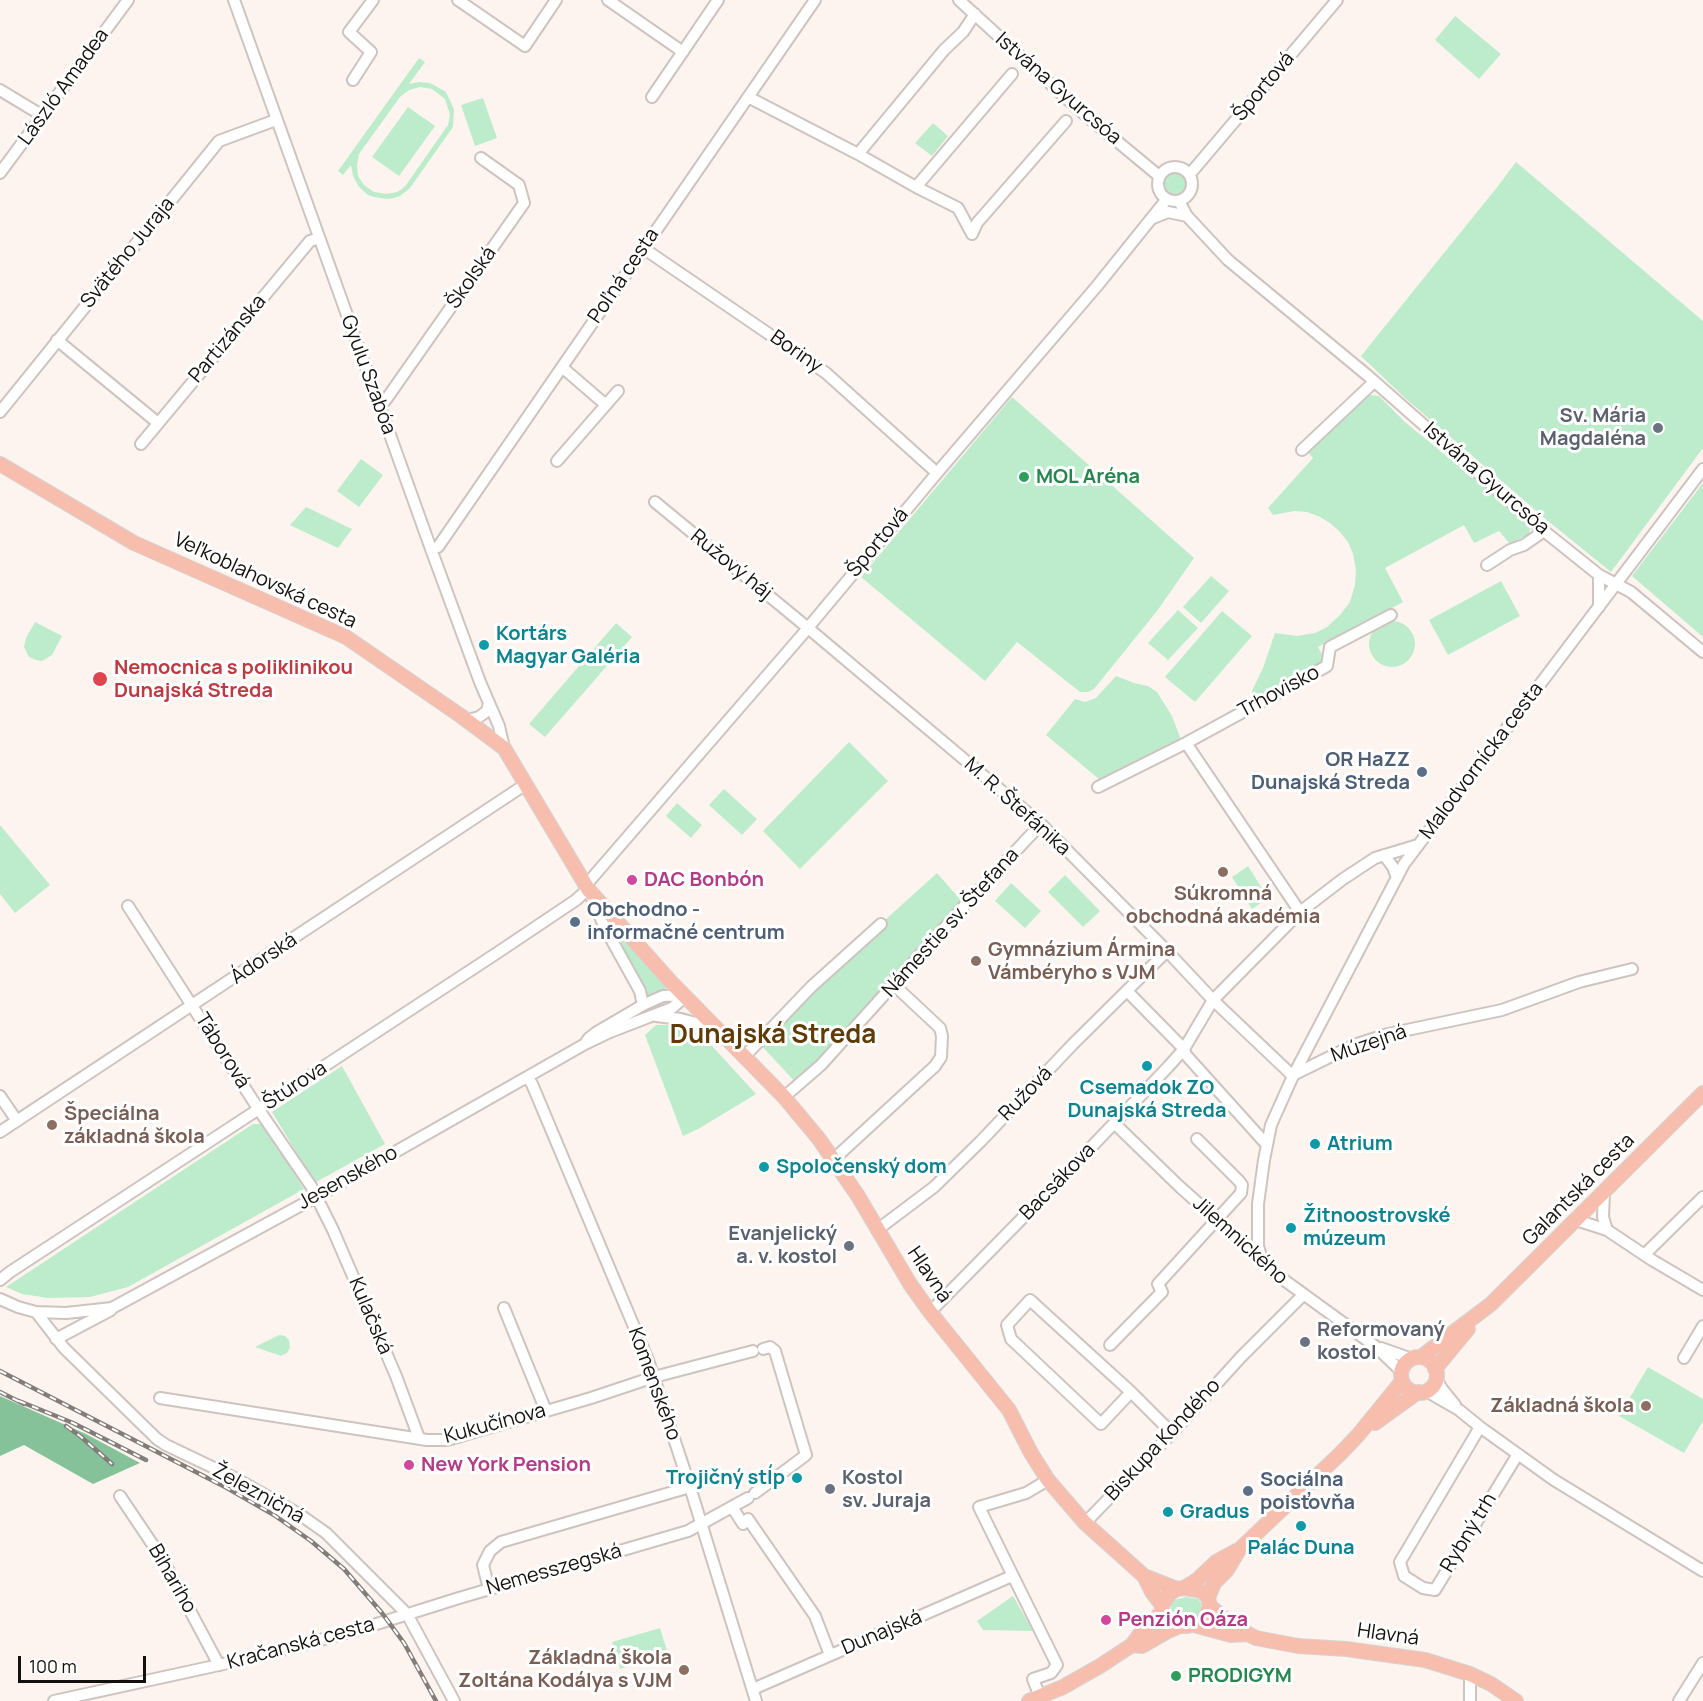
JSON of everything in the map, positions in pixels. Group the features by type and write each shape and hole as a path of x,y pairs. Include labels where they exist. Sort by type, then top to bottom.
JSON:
{"main road":[{"name":"Veľkoblahovská cesta","path":"0,464 134,543 346,637 504,748"},
{"name":"Hlavná","path":"504,748 587,887 683,995 784,1097 819,1138 930,1312 1009,1410 1048,1480 1085,1523 1144,1576"},
{"name":"Galantská cesta","path":"1436,1373 1480,1314 1703,1093"},
{"name":"Galantská cesta","path":"1417,1358 1480,1314"},
{"path":"1132,1646 1142,1646 1166,1632 1200,1622 1206,1617 1214,1583 1227,1570 1239,1550 1359,1434 1402,1376 1405,1364 1417,1358 1430,1361 1436,1373 1432,1386 1359,1434"},
{"path":"1402,1376 1409,1389 1422,1392"},
{"path":"1035,1699 1063,1687 1132,1646 1162,1609 1170,1593 1197,1580 1216,1562 1239,1550"},
{"path":"1144,1576 1204,1593 1225,1619 1248,1634"},
{"path":"1144,1576 1165,1618 1170,1622 1231,1635 1248,1634"},
{"name":"Hlavná","path":"1248,1634 1298,1646 1346,1649 1425,1660 1470,1674 1491,1684 1516,1701"}],"street":[{"name":"László Amadea","path":"0,173 128,0"},
{"path":"353,80 371,52 349,32 373,0"},
{"path":"458,0 525,46 556,0"},
{"path":"608,0 682,52"},
{"path":"652,97 718,0"},
{"name":"Poľná cesta","path":"431,549 438,547 815,0"},
{"name":"Istvána Gyurcsóa","path":"959,0 1077,108 1159,176"},
{"name":"Športová","path":"1190,174 1337,0"},
{"name":"Gyulu Szabóa","path":"238,3 276,120 431,549 480,682 499,726 504,748"},
{"path":"858,154 944,50 963,32 975,14"},
{"path":"916,187 1012,74"},
{"path":"0,90 43,116"},
{"path":"748,97 958,208 972,234 977,223 1066,121"},
{"name":"Svätého Juraja","path":"0,412 219,141 276,120"},
{"name":"Školská","path":"378,403 385,400 524,203 519,185 481,158"},
{"path":"1174,166 1183,168 1190,174 1193,185 1189,195 1179,201 1167,199 1160,193 1159,176 1165,169 1174,166"},
{"name":"Športová","path":"587,887 1167,199"},
{"name":"Istvána Gyurcsóa","path":"1179,201 1187,216 1228,260 1374,382 1544,531 1599,575 1631,592 1703,652"},
{"path":"1153,218 1168,212 1187,216"},
{"name":"Partizánska","path":"141,444 310,241 319,238"},
{"name":"Boriny","path":"643,248 826,373 936,473"},
{"path":"57,340 158,423"},
{"path":"563,368 606,405"},
{"path":"1302,450 1374,382"},
{"path":"557,461 618,391"},
{"name":"Malodvornícka cesta","path":"1294,1075 1404,864 1703,469"},
{"name":"Ružový háj","path":"655,502 808,627"},
{"path":"1487,565 1544,531"},
{"path":"1599,575 1599,607"},
{"name":"Trhovisko","path":"1098,787 1186,743 1327,666 1330,647 1390,615"},
{"name":"M. R. Štefánika","path":"808,627 1041,824 1213,1000"},
{"path":"466,720 479,717 487,711 489,703"},
{"path":"1186,743 1300,912"},
{"name":"Ádorská","path":"0,1132 526,784"},
{"name":"Námestie sv. Štefana","path":"784,1097 821,1065 966,903 1041,824"},
{"path":"1262,1260 1258,1246 1258,1204 1267,1145 1272,1125 1294,1075 1213,1000 1300,912 1342,879 1375,858 1419,844"},
{"path":"1384,855 1394,867 1397,878"},
{"path":"587,887 605,928 640,991 644,1005"},
{"name":"Štúrova","path":"0,1280 497,953 576,900 587,887"},
{"name":"Táborová","path":"128,906 316,1197"},
{"path":"744,1058 812,987 881,924"},
{"name":"Ružová","path":"877,1230 934,1187 1167,951"},
{"name":"Múzejná","path":"1294,1075 1354,1045 1388,1034 1502,1010 1580,982 1632,969"},
{"path":"834,1160 935,1066 941,1057 940,1028 894,985"},
{"path":"1127,991 1184,1049 1186,1055 1267,1145"},
{"path":"585,1044 597,1032 644,1005 663,996 683,995"},
{"name":"Jesenského","path":"0,1299 36,1312 66,1313 112,1308 316,1197 585,1044 672,1008 683,995"},
{"name":"Bacsákova","path":"930,1312 1115,1124 1184,1049 1213,1000"},
{"path":"653,1016 681,1019 717,1029"},
{"name":"Komenského","path":"527,1077 532,1084 654,1377 756,1701"},
{"path":"0,1096 17,1121"},
{"name":"Jilemnického","path":"1115,1124 1273,1272 1375,1346 1402,1376"},
{"path":"1110,1346 1162,1292 1158,1284 1239,1196 1242,1189 1239,1181 1197,1139"},
{"path":"1604,1192 1603,1217 1607,1230"},
{"name":"Kulačská","path":"316,1197 333,1230 391,1365 419,1438"},
{"path":"1645,1254 1703,1197"},
{"path":"1576,1220 1607,1230 1703,1290"},
{"name":"Biskupa Kondého","path":"1085,1523 1241,1357 1303,1295"},
{"path":"1131,1392 1101,1424 1011,1339 1007,1324 1030,1300 1131,1392 1172,1433"},
{"path":"56,1340 107,1313 112,1308"},
{"path":"504,1308 546,1411"},
{"name":"Železničná","path":"36,1312 56,1340 157,1439 236,1478 299,1514 326,1533 407,1614 454,1701"},
{"path":"1684,1358 1703,1326"},
{"name":"Jilemnického","path":"1375,1346 1417,1358"},
{"name":"Kukučínova","path":"160,1398 427,1440 447,1440 654,1377 770,1347 775,1352"},
{"name":"Nemesszegská","path":"407,1614 688,1531 752,1496 806,1455 775,1352"},
{"path":"1436,1373 1442,1389 1459,1410 1480,1427 1605,1513 1703,1571"},
{"path":"1422,1392 1459,1410"},
{"name":"Rybný trh","path":"1480,1427 1400,1562 1404,1576 1423,1588 1435,1590 1518,1455"},
{"path":"1035,1699 1033,1679 1051,1672 1057,1665 979,1508 1026,1493 1048,1480"},
{"path":"489,1589 483,1565 490,1551 501,1542 690,1486"},
{"name":"Bihariho","path":"120,1496 163,1560 219,1665"},
{"path":"732,1507 743,1524 748,1519 815,1616 830,1655"},
{"name":"Dunajská","path":"753,1689 1012,1576"},
{"name":"Kračanská cesta","path":"54,1701 315,1642 407,1614"},
{"path":"1679,1701 1703,1663"},
{"path":"1470,1674 1470,1701"}],"green space":[{"path":"1455,16 1501,54 1479,79 1435,40"},
{"path":"419,58 425,62 409,84 430,83 446,92 454,109 453,127 410,188 394,198 374,197 359,187 353,176 351,165 343,175 338,171","holes":["420,87 432,89 445,99 450,115 448,125 402,189 386,194 374,192 364,185 358,176 359,154 400,97 409,90"]},
{"path":"483,98 497,138 475,146 461,105"},
{"path":"408,107 435,126 399,176 372,157"},
{"path":"933,123 948,136 932,156 915,143"},
{"path":"1516,162 1703,321 1703,448 1611,572 1405,398 1361,356"},
{"path":"1175,172 1183,175 1186,183 1183,191 1175,194 1167,191 1164,183 1167,175"},
{"path":"1370,395 1379,396 1406,423 1529,523 1529,534 1510,544 1499,531 1474,543 1464,525 1385,568 1403,602 1318,647 1323,656 1321,662 1254,699 1252,691 1275,633 1297,636 1315,633 1327,627 1350,602 1356,570 1348,542 1339,531 1320,517 1307,512 1295,511 1273,515 1268,508 1313,458 1307,451"},
{"name":"MOL Aréna","path":"1012,397 1194,558 1157,611 1094,689 1088,692 1080,692 1017,642 985,681 861,577"},
{"path":"361,459 383,475 359,507 337,491"},
{"path":"1703,483 1703,637 1632,576"},
{"path":"306,507 352,529 338,548 290,525"},
{"path":"1211,576 1229,591 1201,623 1183,607"},
{"path":"1501,581 1520,616 1448,655 1429,620"},
{"path":"1178,610 1198,628 1168,660 1148,643"},
{"path":"1222,611 1252,636 1195,702 1165,677"},
{"path":"1392,621 1408,628 1415,644 1408,660 1392,667 1376,660 1369,644 1376,628"},
{"path":"35,622 62,636 52,655 42,661 29,657 24,647"},
{"path":"616,623 632,637 545,737 529,724"},
{"path":"1116,676 1148,686 1157,692 1172,716 1180,737 1179,742 1125,769 1099,779 1046,735 1075,699 1085,702 1096,698"},
{"path":"849,742 888,781 800,869 763,831"},
{"path":"724,789 757,819 742,835 709,805"},
{"path":"677,803 702,825 691,838 666,816"},
{"path":"0,825 50,885 15,913 0,894"},
{"path":"1248,866 1268,898 1252,909 1232,877"},
{"path":"937,873 965,905 798,1085 758,1042 811,987"},
{"path":"1065,875 1100,911 1083,927 1048,892"},
{"path":"1011,883 1041,911 1025,928 995,901"},
{"path":"623,933 667,988 647,997 614,939"},
{"path":"656,1025 679,1025 702,1035 756,1094 683,1136 645,1035"},
{"path":"342,1066 385,1144 316,1182 272,1112"},
{"path":"253,1124 263,1124 304,1189 128,1287 90,1297 48,1298 22,1294 6,1287"},
{"path":"279,1335 289,1340 290,1348 281,1356 255,1347"},
{"path":"1648,1367 1703,1399 1703,1421 1684,1453 1619,1416"},
{"path":"0,1396 86,1434 140,1463 93,1484 24,1445 0,1456"},
{"path":"1013,1596 1033,1631 983,1630 977,1621"},
{"path":"1186,1597 1198,1599 1202,1609 1198,1615 1177,1618 1171,1611 1171,1604 1174,1600"},
{"path":"660,1628 668,1654 620,1669 612,1642"}],"railway":[{"path":"0,1371 227,1488 274,1515 311,1541 344,1569 382,1613 404,1643 436,1701"},
{"path":"0,1392 24,1404"},
{"path":"19,1401 73,1423 146,1460"},
{"path":"66,1426 112,1464"}],"place":[{"name":"Sv. Mária Magdaléna","path":"1658,428"},
{"name":"MOL Aréna","path":"1024,477"},
{"name":"Kortárs Magyar Galéria","path":"484,645"},
{"name":"Nemocnica s poliklinikou Dunajská Streda","path":"100,679"},
{"name":"OR HaZZ Dunajská Streda","path":"1422,772"},
{"name":"Súkromná obchodná akadémia","path":"1223,872"},
{"name":"DAC Bonbón","path":"632,880"},
{"name":"Obchodno - informačné centrum","path":"575,922"},
{"name":"Gymnázium Ármina Vámbéryho s VJM","path":"976,961"},
{"name":"Csemadok ZO Dunajská Streda","path":"1147,1066"},
{"name":"Špeciálna základná škola","path":"52,1125"},
{"name":"Atrium","path":"1315,1144"},
{"name":"Spoločenský dom","path":"764,1167"},
{"name":"Žitnoostrovské múzeum","path":"1291,1228"},
{"name":"Evanjelický a. v. kostol","path":"849,1246"},
{"name":"Reformovaný kostol","path":"1305,1342"},
{"name":"Základná škola","path":"1646,1406"},
{"name":"New York Pension","path":"409,1465"},
{"name":"Trojičný stĺp","path":"797,1478"},
{"name":"Kostol sv. Juraja","path":"830,1489"},
{"name":"Sociálna poisťovňa","path":"1248,1491"},
{"name":"Gradus","path":"1168,1512"},
{"name":"Palác Duna","path":"1301,1526"},
{"name":"Penzión Oáza","path":"1106,1620"},
{"name":"Základná škola Zoltána Kodálya s VJM","path":"684,1670"},
{"name":"PRODIGYM","path":"1176,1676"}],"district":[{"name":"Dunajská Streda","path":"773,1036"}]}
